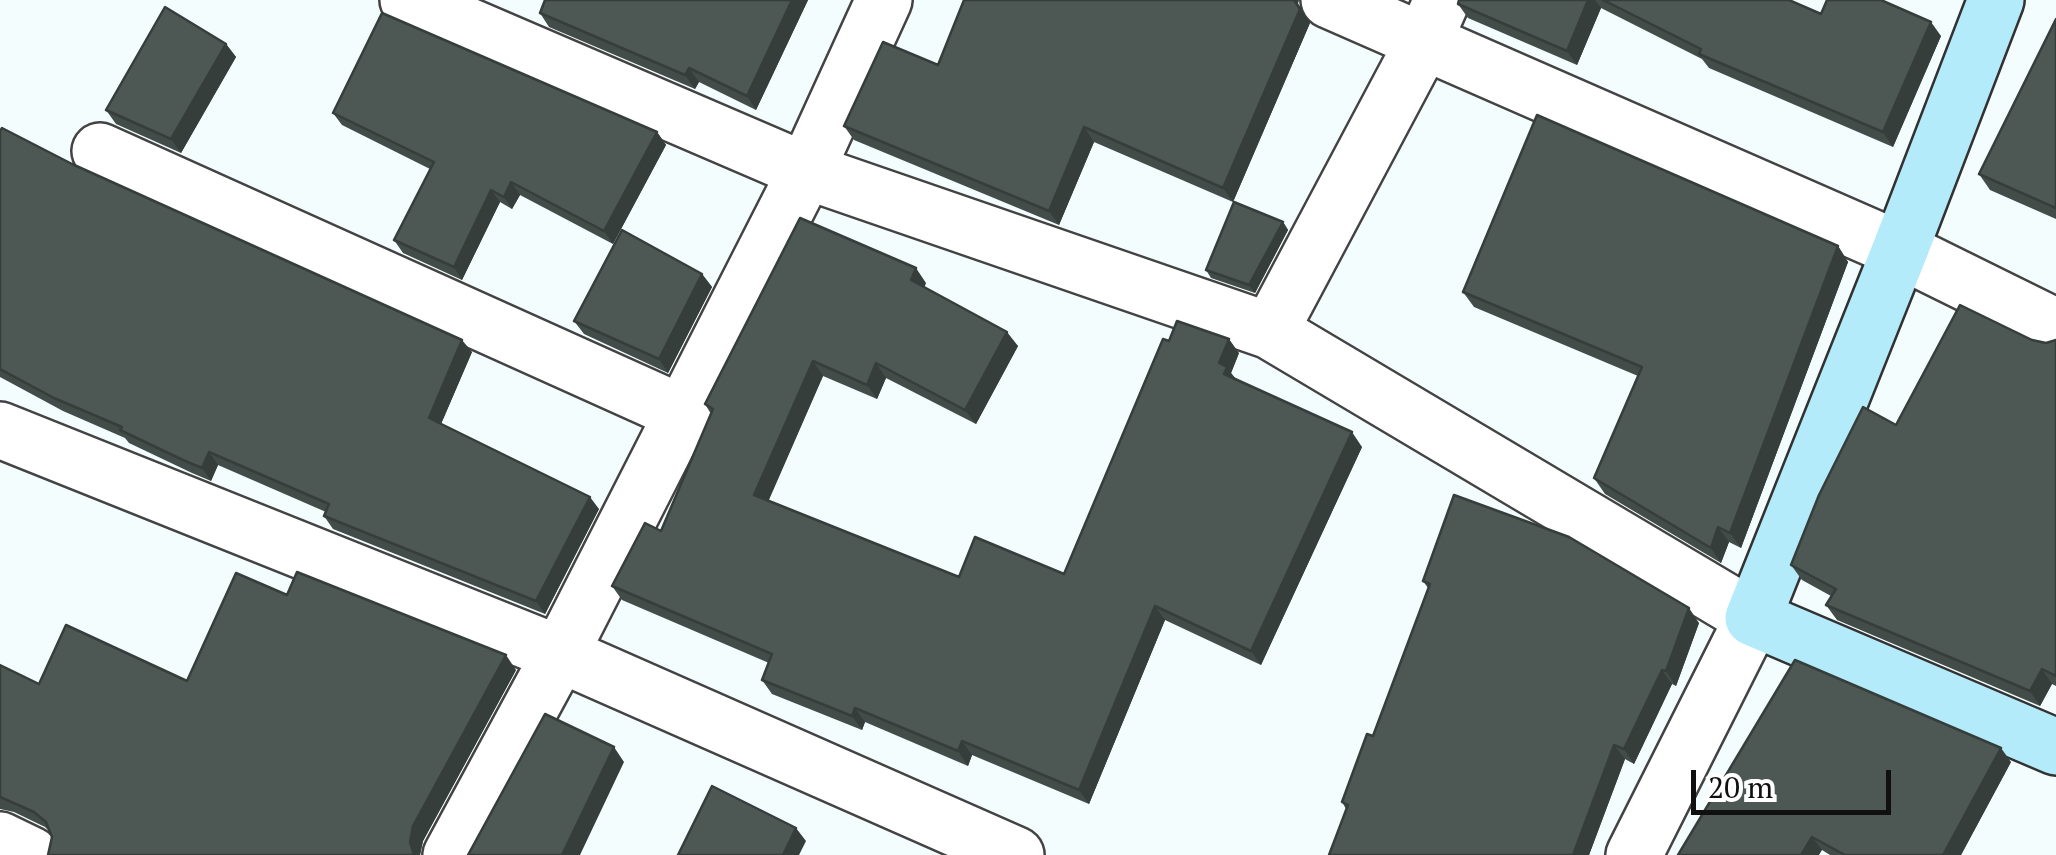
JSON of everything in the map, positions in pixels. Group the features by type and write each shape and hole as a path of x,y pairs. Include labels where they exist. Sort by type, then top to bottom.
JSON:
{"street":[{"path":"408,0 806,171 1270,331 1753,618 2056,747"},
{"path":"451,855 560,654 806,171 884,0"},
{"path":"1328,0 1432,22 2056,327"},
{"path":"1634,855 1753,618 1996,0"},
{"path":"1270,331 1432,22"},
{"path":"100,151 682,414"},
{"path":"0,430 560,654 1016,855"},
{"path":"0,840 31,855"}],"building":[{"path":"545,0 792,0 747,96 689,68 685,75 540,13"},
{"path":"964,0 1294,0 1300,9 1223,188 1084,127 1049,211 844,126 883,42 938,65"},
{"path":"1459,0 1588,0 1567,51 1458,4"},
{"path":"1603,0 1789,0 1821,14 1827,0 1881,0 1931,22 1883,132 1699,54 1701,49"},
{"path":"165,7 226,44 171,139 106,110"},
{"path":"382,13 657,132 604,231 511,182 504,197 491,190 454,267 394,240 434,162 333,113"},
{"path":"2056,19 2056,208 1979,174"},
{"path":"1537,115 1838,246 1730,533 1718,527 1711,548 1594,478 1642,367 1463,292"},
{"path":"2,128 72,164 462,340 429,418 590,497 536,601 324,516 329,504 209,452 202,468 183,460 0,369"},
{"path":"1234,202 1283,222 1249,285 1206,270"},
{"path":"800,218 916,268 911,280 1007,332 965,410 876,363 867,385 813,361 754,495 959,577 975,537 1064,574 1163,339 1169,341 1177,321 1229,339 1219,363 1227,367 1224,374 1352,432 1251,651 1155,606 1079,790 962,741 958,751 855,708 852,716 762,680 772,654 612,586 645,523 661,531 713,409 705,404"},
{"path":"622,230 702,274 659,359 574,321"},
{"path":"1960,305 2032,340 2056,340 2056,676 2042,669 2030,691 1826,605 1836,589 1791,565 1819,495 1863,407 1896,425"},
{"path":"1454,495 1569,537 1689,608 1666,671 1662,670 1624,749 1614,745 1573,855 1329,855 1348,805 1342,802 1367,734 1373,736 1430,584 1423,581"},
{"path":"297,572 506,655 413,826 410,842 414,855 48,855 52,837 46,822 34,812 0,797 0,665 39,684 66,625 187,681 236,573 287,595"},
{"path":"1795,660 2001,748 1943,855 1845,855 1812,837 1801,855 1678,855"},
{"path":"545,714 614,747 562,855 468,855"},
{"path":"712,786 796,828 783,855 678,855"}]}
